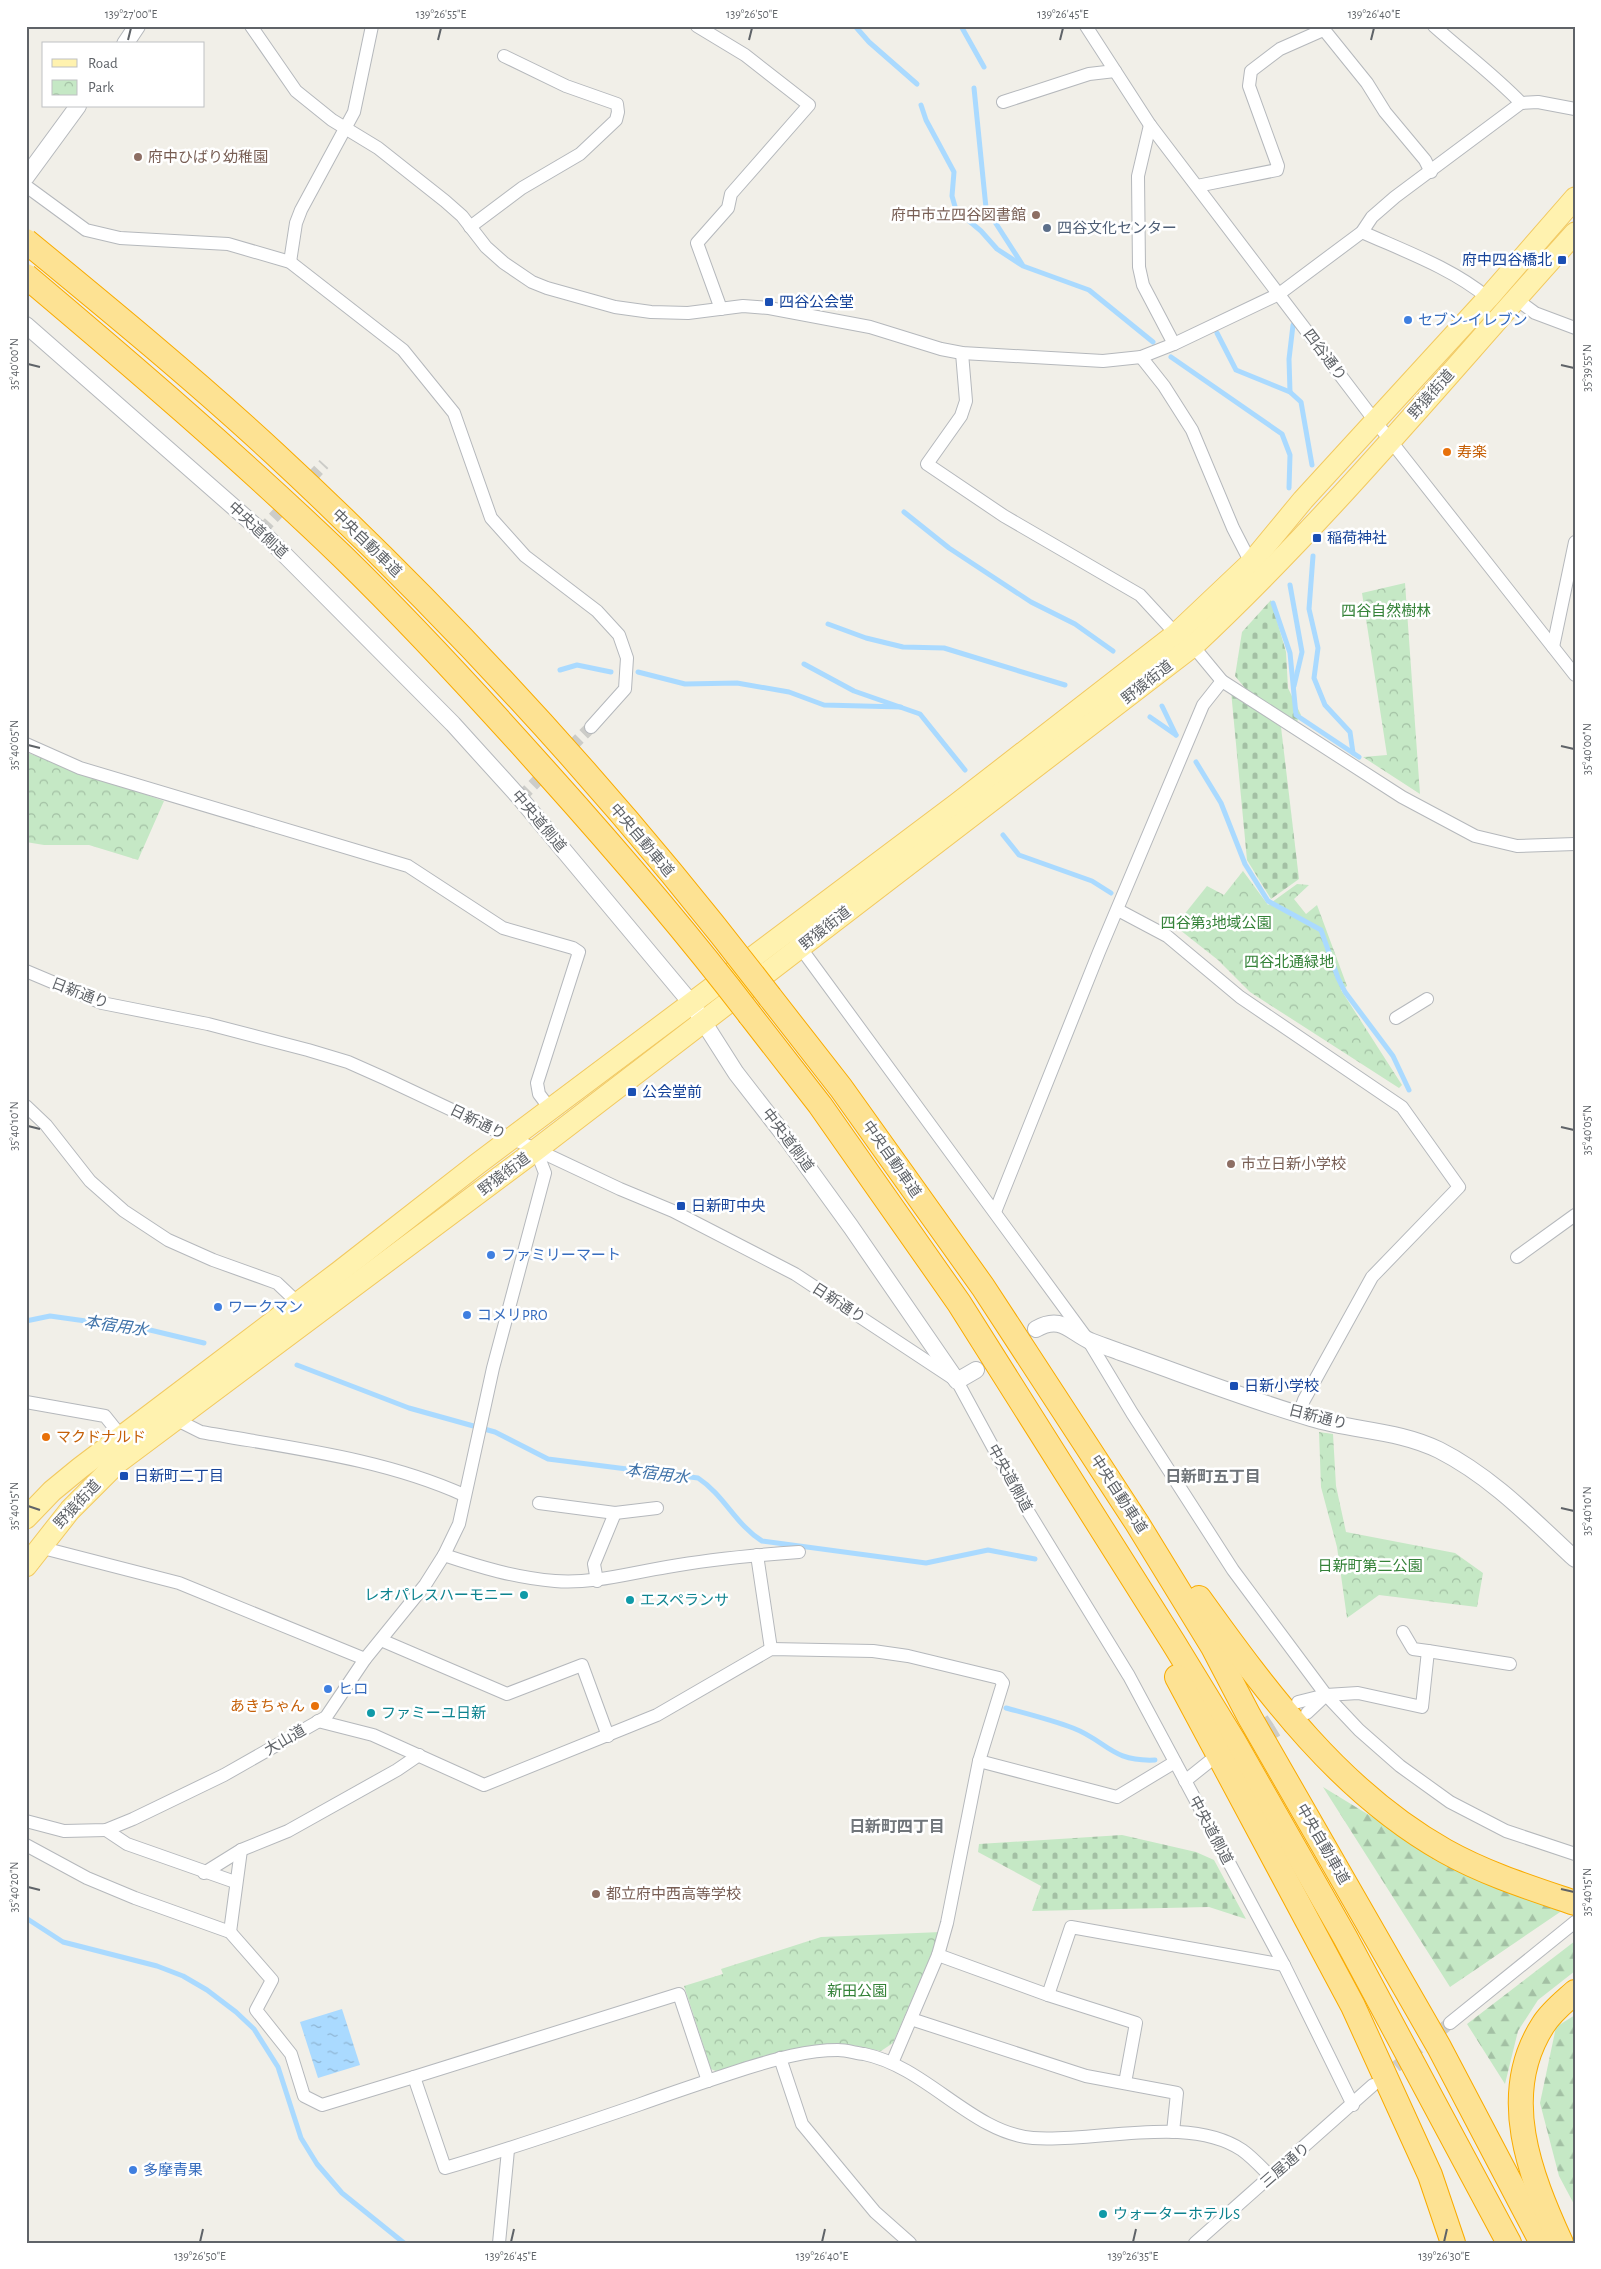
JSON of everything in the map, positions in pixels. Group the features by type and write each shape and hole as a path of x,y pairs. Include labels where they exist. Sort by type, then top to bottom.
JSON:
{"highway":[{"name":"中央自動車道","path":"26,241 158,350 273,452 434,608 629,823 770,996 853,1104 983,1287 1138,1522 1213,1648 1254,1725 1439,2047 1542,2243"},
{"name":"中央自動車道","path":"26,276 140,372 251,471 343,557 420,635 608,841 710,963 831,1121 959,1303 1233,1740 1345,1937 1509,2243"},
{"path":"1056,1396 1269,1694 1328,1761 1386,1812 1445,1851 1573,1909"},
{"path":"1024,1405 1175,1674 1353,2006 1430,2175 1453,2243"},
{"path":"1561,2243 1542,2201 1528,2160 1522,2124 1521,2093 1532,2044 1543,2023 1575,1992"}],"main road":[{"name":"野猿街道","path":"26,1518 52,1491 121,1436 550,1110 950,809 1184,640 1252,563 1303,500 1488,298 1575,198"},
{"name":"野猿街道","path":"26,1566 39,1547 91,1488 118,1463 536,1150 800,947 1184,640 1282,558 1575,233"}],"street":[{"path":"126,42 138,26"},
{"path":"251,26 296,91 314,108 378,148 402,166 462,216 486,247 504,263 532,282 554,291 615,307 651,312 688,313 743,306 769,308 870,327 941,349 962,353 1103,361 1141,357 1174,344 1279,294 1362,232 1372,217 1395,197 1521,103 1538,102 1575,108"},
{"path":"290,262 296,223 301,210 354,112 372,26"},
{"path":"698,26 745,55 808,105 731,194 728,208 697,243 721,309"},
{"name":"四谷通り","path":"1086,26 1150,125 1375,421 1575,675"},
{"path":"1434,26 1521,103"},
{"path":"1197,186 1277,170 1278,166 1249,86 1251,71 1280,49 1322,28 1367,83 1385,112 1425,160 1431,172"},
{"path":"470,227 522,188 580,154 616,120 618,112 617,104 566,86 504,56"},
{"path":"1003,102 1089,74 1115,71"},
{"path":"26,177 77,108"},
{"path":"1150,125 1138,176 1139,267 1143,285 1174,344"},
{"path":"26,186 86,230 120,238 228,244 290,262 403,350 454,413 491,518 525,556 598,611 619,635 627,658 625,689 591,727"},
{"path":"1362,232 1465,281 1488,298"},
{"path":"1516,299 1535,313 1575,328"},
{"name":"中央道側道","path":"26,325 261,531 453,724 520,798 692,1004 736,1073 788,1140 851,1227 957,1381 1017,1493 1128,1676 1284,1965 1353,2105"},
{"path":"962,353 966,401 961,416 927,464 1004,516 1140,595 1222,681 1402,797 1475,836 1517,846 1575,844"},
{"path":"1141,357 1183,414 1233,528 1252,563"},
{"path":"1553,647 1575,542"},
{"path":"995,1212 1099,952 1203,705 1222,681"},
{"path":"26,744 80,768 408,866 502,928 573,948 579,952 537,1083 539,1094 550,1110"},
{"path":"1118,910 1167,936 1240,997 1402,1107 1459,1187 1372,1277 1304,1400 1299,1414"},
{"path":"800,947 1088,1340 1132,1413 1233,1570 1326,1695 1359,1730 1400,1766 1450,1802 1506,1831 1575,1854"},
{"name":"日新通り","path":"26,971 102,1003 208,1024 348,1062 536,1150 673,1210 795,1274 957,1381"},
{"path":"1396,1018 1427,999"},
{"path":"26,1106 46,1125 90,1180 124,1211 168,1240 213,1260 277,1283 297,1302"},
{"name":"大山道","path":"26,1821 64,1831 106,1830 224,1775 326,1717 365,1659 425,1585 444,1555 459,1524 493,1368 545,1173 536,1150"},
{"path":"1517,1257 1575,1215"},
{"name":"日新通り","path":"1036,1329 1045,1324 1057,1323 1088,1340 1299,1414 1327,1422 1386,1432 1439,1450 1481,1474 1501,1489 1575,1559"},
{"path":"957,1381 976,1370"},
{"path":"26,1402 105,1416 121,1436"},
{"path":"177,1420 201,1432 374,1463 431,1480 464,1496"},
{"path":"539,1503 615,1513 656,1508"},
{"path":"596,1580 594,1564 615,1513"},
{"path":"39,1547 179,1583 365,1659"},
{"path":"444,1555 484,1568 522,1577 556,1581 596,1580 668,1566 799,1552"},
{"path":"757,1555 771,1649"},
{"path":"1403,1632 1413,1649 1510,1664"},
{"path":"381,1640 507,1694 582,1665 608,1736"},
{"path":"318,1721 373,1735 484,1784 657,1715 771,1649 873,1651 908,1656 999,1678 1003,1683 979,1761 947,1923 938,1955 892,2063"},
{"path":"1298,1702 1326,1695 1358,1693 1422,1707 1428,1651"},
{"path":"1307,1713 1326,1695"},
{"path":"204,1873 241,1850 288,1831 397,1770 419,1755"},
{"path":"979,1761 1117,1797 1175,1762"},
{"path":"1185,1781 1212,1764"},
{"path":"106,1830 127,1844 204,1873 235,1882"},
{"path":"26,1844 87,1878 135,1898 230,1932 272,1980 256,2010 292,2054 304,2096 322,2105 414,2078 679,1994 708,2080"},
{"path":"230,1932 235,1882 241,1850"},
{"path":"1450,2024 1573,1909"},
{"path":"1048,1995 1071,1927 1284,1965"},
{"path":"938,1955 1048,1995 1136,2023 1125,2083"},
{"path":"911,2019 1086,2076 1177,2093 1173,2132"},
{"path":"414,2078 444,2168 508,2150 708,2080 780,2058 839,2050 867,2055 892,2063 911,2072 988,2123 1029,2138 1054,2139 1173,2132 1201,2133 1242,2150 1271,2177"},
{"path":"780,2058 802,2124 875,2212 910,2243"},
{"name":"三屋通り","path":"1194,2243 1374,2085"},
{"path":"499,2243 508,2150"}],"green space":[{"name":"四谷自然樹林","path":"1405,583 1420,794 1363,757 1387,755 1362,593"},
{"path":"1271,600 1286,652 1288,688 1301,715 1296,723 1250,694 1235,676 1242,632"},
{"path":"1231,691 1281,727 1299,879 1271,899 1247,860"},
{"path":"28,753 164,801 138,860 89,845 44,845 26,842 26,756"},
{"name":"四谷北通緑地","path":"1243,871 1268,905 1297,884 1309,885 1294,899 1306,914 1317,905 1347,986 1341,990 1402,1085 1399,1088 1250,992 1218,960 1175,926 1207,886 1224,895"},
{"name":"日新町第二公園","path":"1319,1432 1333,1434 1336,1486 1346,1532 1455,1553 1483,1573 1477,1607 1379,1595 1347,1618 1337,1547 1321,1487"},
{"path":"1323,1787 1433,1854 1566,1908 1450,1987"},
{"path":"1122,1835 1196,1852 1214,1860 1246,1919 1209,1907 1032,1911 1041,1886 978,1852 979,1844"},
{"name":"新田公園","path":"941,1932 893,2043 881,2051 852,2045 832,2045 722,2074 711,2069 684,1986 723,1974 721,1969 821,1937"},
{"path":"1575,1941 1575,1971 1538,2000 1518,2031 1505,2084 1467,2024"},
{"path":"1575,2015 1575,2206 1559,2176 1540,2103 1556,2027"}],"water":[{"path":"342,2009 360,2065 318,2078 300,2022"}],"waterway":[{"path":"855,26 869,42 917,84"},
{"path":"961,26 984,67"},
{"path":"974,88 986,208 1022,264"},
{"path":"921,105 926,120 954,172 952,196 956,210 981,231 997,249 1023,266 1089,290 1153,342"},
{"path":"1290,392 1289,359 1293,325"},
{"path":"1217,333 1236,370 1290,392 1301,402 1312,465"},
{"path":"1171,357 1282,434 1290,455 1289,488"},
{"path":"904,512 949,548 1031,602 1075,624 1113,651"},
{"path":"1313,556 1309,609 1318,648 1314,678 1325,705 1350,732 1353,753"},
{"path":"1290,585 1302,652 1294,686"},
{"path":"1273,603 1290,653 1296,715 1359,757"},
{"path":"828,624 866,638 903,647 944,648 1065,685"},
{"path":"804,664 854,691 920,714 965,770"},
{"path":"560,670 577,665 611,672"},
{"path":"638,672 685,684 737,683 789,692 824,705 901,707"},
{"path":"1162,706 1176,735"},
{"path":"1150,717 1176,735"},
{"path":"1196,762 1221,803 1245,864 1268,901 1321,930 1345,992 1393,1056 1409,1090"},
{"path":"1003,835 1019,855 1092,881 1111,893"},
{"name":"本宿用水","path":"26,1321 50,1316 150,1330 204,1343"},
{"name":"本宿用水","path":"297,1365 409,1408 495,1432 548,1459 698,1478 715,1493 745,1527 762,1541 926,1563 988,1550 1035,1559"},
{"path":"1006,1708 1073,1728 1110,1750 1128,1758 1155,1760"},
{"path":"26,1918 63,1942 157,1966 183,1976 207,1990 236,2012 254,2029 278,2067 301,2138 317,2164 342,2193 404,2243"}],"tunnel":[{"path":"261,531 324,464"},
{"path":"520,798 591,727"},
{"path":"1231,1747 1289,1708"},
{"path":"1236,1755 1296,1719"},
{"path":"1382,2078 1450,2023"}],"place":[{"name":"府中ひばり幼稚園","path":"138,157"},
{"name":"府中市立四谷図書館","path":"1036,215"},
{"name":"四谷文化センター","path":"1047,228"},
{"name":"府中四谷橋北","path":"1562,260"},
{"name":"四谷公会堂","path":"769,302"},
{"name":"セブン-イレブン","path":"1408,320"},
{"name":"寿楽","path":"1447,452"},
{"name":"稲荷神社","path":"1317,538"},
{"name":"公会堂前","path":"632,1092"},
{"name":"市立日新小学校","path":"1231,1164"},
{"name":"日新町中央","path":"681,1206"},
{"name":"ファミリーマート","path":"491,1255"},
{"name":"ワークマン","path":"218,1307"},
{"name":"コメリPRO","path":"467,1315"},
{"name":"日新小学校","path":"1234,1386"},
{"name":"マクドナルド","path":"46,1437"},
{"name":"日新町二丁目","path":"124,1476"},
{"name":"レオパレスハーモニー","path":"524,1595"},
{"name":"エスペランサ","path":"630,1600"},
{"name":"ヒロ","path":"328,1689"},
{"name":"あきちゃん","path":"315,1706"},
{"name":"ファミーユ日新","path":"371,1713"},
{"name":"都立府中西高等学校","path":"596,1894"},
{"name":"多摩青果","path":"133,2170"},
{"name":"ウォーターホテルS","path":"1103,2214"}],"district":[{"name":"日新町五丁目","path":"1213,1476"},
{"name":"日新町四丁目","path":"897,1826"}],"park label":[{"name":"四谷第3地域公園","path":"1216,923"}]}
